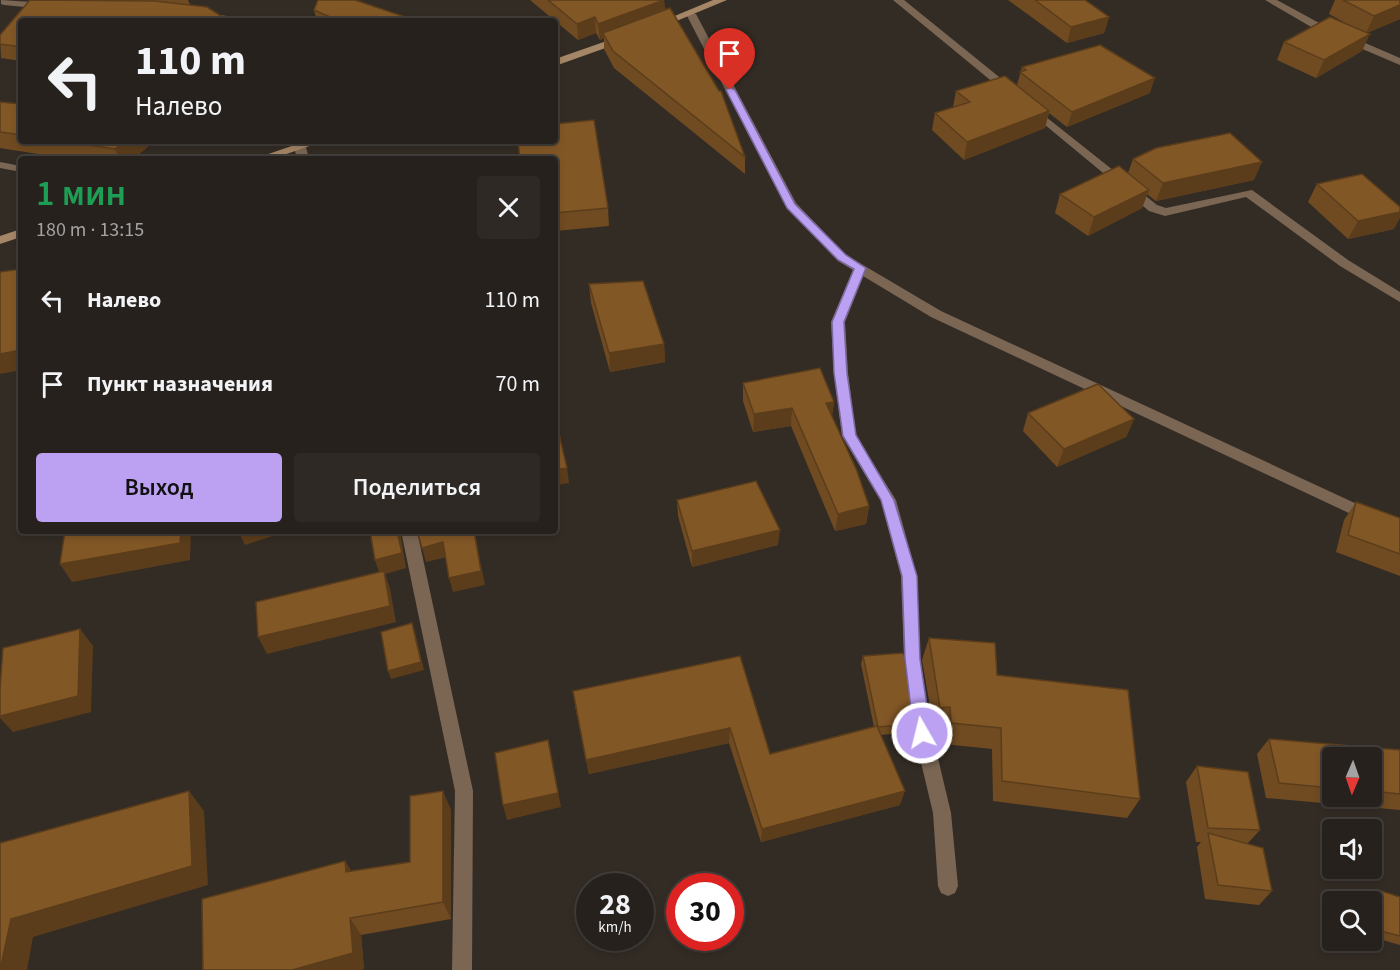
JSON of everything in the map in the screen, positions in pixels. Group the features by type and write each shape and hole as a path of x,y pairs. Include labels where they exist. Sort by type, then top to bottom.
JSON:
{"street":[{"path":"649,29 722,0"},
{"path":"898,0 1153,208 1165,212 1248,193 1344,263 1400,298"},
{"path":"1270,0 1317,26 1400,62"},
{"path":"3,3 55,9"},
{"path":"690,14 791,205 842,258 936,314 1400,531"},
{"path":"193,15 217,18"},
{"path":"558,62 628,37"},
{"path":"270,156 309,144"},
{"path":"300,147 302,156"},
{"path":"0,165 18,168"},
{"path":"0,240 18,234"},
{"path":"860,268 838,322 841,373 849,436 888,500 909,576 912,659 922,733 942,813 948,886"},
{"path":"410,534 464,792 462,970"}],"building":[{"path":"30,0 155,1 207,7 224,18 18,18 18,47 0,44 0,35"},
{"path":"318,0 355,0 408,18 332,18 314,10"},
{"path":"548,0 664,0 598,24 595,17 577,24"},
{"path":"1035,0 1085,0 1109,17 1071,27"},
{"path":"1343,0 1400,0 1400,5 1374,16"},
{"path":"670,8 721,91 745,157 613,51 603,33"},
{"path":"1330,17 1370,34 1324,60 1284,42"},
{"path":"1100,45 1155,78 1072,112 1020,72 1026,70 1022,67"},
{"path":"1005,76 1049,111 967,142 935,113 970,102 956,91"},
{"path":"0,102 18,104 18,135 0,132"},
{"path":"594,120 608,208 558,213 558,156 520,156 518,144 558,144 558,124"},
{"path":"1230,133 1262,162 1163,183 1133,159 1156,148"},
{"path":"82,144 121,144 115,149"},
{"path":"1119,166 1149,190 1094,217 1060,194"},
{"path":"1362,174 1400,207 1400,212 1358,221 1317,184"},
{"path":"18,269 18,351 0,354 0,272"},
{"path":"643,281 664,344 609,353 589,284"},
{"path":"820,368 834,402 826,403 857,471 869,506 838,514 792,408 754,414 743,383"},
{"path":"1098,384 1134,419 1064,449 1028,413"},
{"path":"558,434 567,468 558,470"},
{"path":"756,481 780,530 692,551 677,500"},
{"path":"1356,502 1400,518 1400,554 1348,535"},
{"path":"65,534 181,534 180,543 60,564"},
{"path":"371,534 398,534 402,553 375,560"},
{"path":"418,534 475,534 481,571 449,578 443,542 422,548"},
{"path":"384,571 390,606 258,637 256,602"},
{"path":"412,623 421,662 388,671 381,632"},
{"path":"80,629 78,696 0,716 3,648"},
{"path":"929,638 995,643 997,675 1128,690 1140,799 1002,781 1001,728 951,723 950,707 940,708"},
{"path":"904,653 914,724 878,727 863,656"},
{"path":"740,656 770,754 877,726 905,791 762,829 730,728 586,760 573,691"},
{"path":"1269,739 1364,747 1322,747 1322,787 1279,783"},
{"path":"548,740 558,793 503,805 495,753"},
{"path":"1382,748 1400,750 1400,794 1382,792"},
{"path":"1197,766 1248,772 1260,830 1208,828"},
{"path":"189,791 192,866 11,919 0,970 0,843"},
{"path":"443,791 443,902 350,918 353,953 292,970 203,970 202,899 345,861 346,872 410,862 410,796"},
{"path":"1208,833 1263,848 1272,891 1218,885"},
{"path":"1382,891 1400,897 1400,936 1382,931"}],"route":[{"path":"730,90 791,205 842,258 860,268 838,322 841,373 849,436 888,500 909,576 912,659 922,733"}]}
